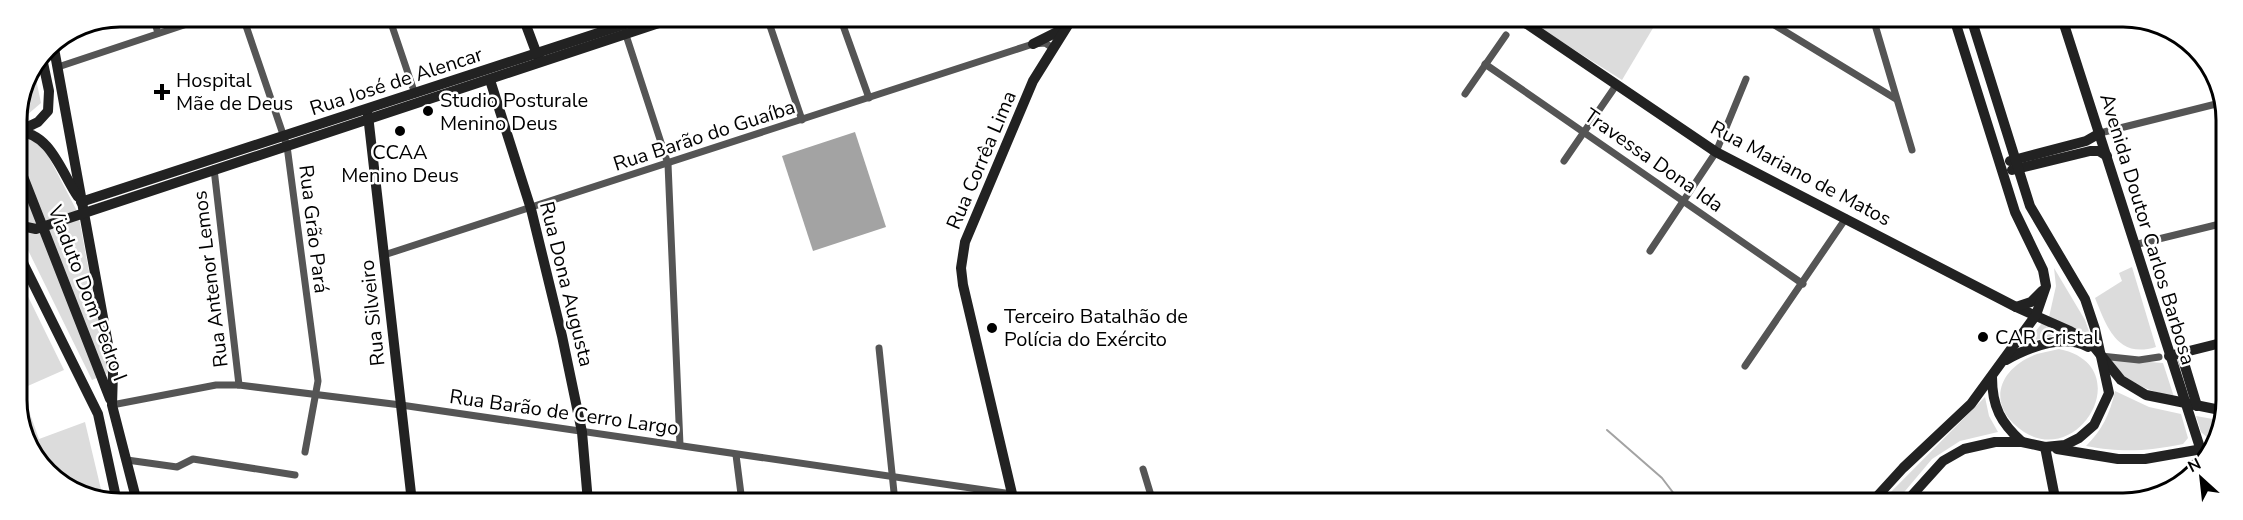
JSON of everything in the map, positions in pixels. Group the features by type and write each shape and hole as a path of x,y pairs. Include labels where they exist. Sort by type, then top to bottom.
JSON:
{"main road":[{"path":"527,27 539,58"},
{"name":"Rua José de Alencar","path":"368,114 415,94 636,27"},
{"path":"1033,44 1064,27"},
{"name":"Rua Corrêa Lima","path":"1012,493 961,268 965,242 1033,81 1067,27"},
{"name":"Rua Mariano de Matos","path":"1532,27 1716,152 2091,344 2101,356"},
{"path":"1880,493 1903,468 1969,407 2036,315 2046,286 2043,270 2015,212 1957,27"},
{"path":"1974,27 2030,206 2085,299 2109,393 2094,425 2079,438 2065,445 2045,447"},
{"name":"Avenida Doutor Carlos Barbosa","path":"2065,27 2134,245 2164,357 2202,448"},
{"path":"55,53 113,372 112,405 135,493"},
{"name":"Rua José de Alencar","path":"27,227 36,229 82,207 368,114 490,80 539,58"},
{"path":"27,127 38,122 48,111 49,91 44,67"},
{"name":"Rua Dona Augusta","path":"490,80 531,209 562,336 582,432 587,493"},
{"name":"Rua Silveiro","path":"368,114 410,493"},
{"path":"27,133 42,141 82,207"},
{"path":"2017,165 2086,141 2100,133"},
{"name":"Rua José de Alencar","path":"82,207 214,169 286,141"},
{"path":"2001,166 2090,151 2099,151 2107,156"},
{"name":"Viaduto Dom Pedro I","path":"27,186 112,405"},
{"path":"27,271 98,414 115,492"},
{"path":"2024,332 2016,307 2037,297 2046,286"},
{"path":"2003,362 2036,346 2061,341 2080,343 2101,356 2121,380 2145,395 2215,409"},
{"path":"2164,357 2216,344"},
{"path":"2181,353 2198,406"},
{"path":"1992,377 1992,396 1997,412 2005,427 2022,442"},
{"path":"1914,493 1943,461 1964,450 1995,442 2022,442 2118,459 2171,456"},
{"path":"2045,447 2054,493"}],"street":[{"path":"156,27 158,33"},
{"path":"58,67 177,27"},
{"name":"Rua Grão Pará","path":"246,27 286,141 318,381 305,452"},
{"path":"392,27 415,94"},
{"path":"769,27 802,120"},
{"path":"843,27 868,98"},
{"path":"1778,27 1896,99"},
{"path":"1876,27 1912,150"},
{"path":"624,30 668,164 680,446"},
{"path":"1465,94 1506,35"},
{"name":"Rua Barão do Guaíba","path":"384,255 1033,44 1045,43 1053,48"},
{"path":"1033,44 1043,50 1047,60"},
{"name":"Travessa Dona Ida","path":"1485,64 1803,284"},
{"path":"1650,251 1716,152 1746,79"},
{"path":"1564,161 1617,84"},
{"path":"2100,133 2214,104"},
{"name":"Rua Antenor Lemos","path":"214,169 239,385"},
{"path":"1745,366 1846,218"},
{"path":"2134,245 2216,225"},
{"path":"879,348 894,493"},
{"path":"2101,356 2139,360 2164,357"},
{"name":"Rua Barão de Cerro Largo","path":"112,405 216,386 239,385 401,405 981,493"},
{"path":"736,455 741,493"},
{"path":"127,460 177,467 193,459 295,475"},
{"path":"1143,469 1150,493"}],"shaded area":[{"path":"1538,27 1654,27 1622,80"},
{"path":"36,81 41,103 27,115 30,96"},
{"path":"27,115 78,213 108,373 92,380 27,248"},
{"path":"855,132 886,227 813,251 782,156"},
{"path":"2132,267 2156,347 2143,350 2132,348 2115,338 2095,298 2122,281 2119,273"},
{"path":"2054,268 2085,320 2091,337 2049,317 2056,286"},
{"path":"27,294 64,370 27,386"},
{"path":"2043,322 2065,333 2027,342"},
{"path":"2059,349 2083,359 2095,374 2098,392 2093,410 2081,426 2065,436 2045,439 2024,432 2012,422 2004,411 2001,389 2012,369 2023,361 2037,354"},
{"path":"2112,359 2163,363 2174,397 2132,381 2110,363"},
{"path":"2115,391 2149,407 2181,414 2188,438 2183,444 2146,450 2112,450 2086,446 2105,421"},
{"path":"1985,397 1989,416 1998,432 1960,441 1932,459 1903,493 1890,493"},
{"path":"28,408 39,439 85,422 101,491 74,481 63,474 46,457 32,430"},
{"path":"2196,416 2214,419 2208,438 2201,432"}],"waterway":[{"path":"1607,430 1662,478 1673,493"}],"place":[{"name":"Hospital Mãe de Deus","path":"162,92"},
{"name":"Studio Posturale Menino Deus","path":"428,111"},
{"name":"CCAA Menino Deus","path":"400,131"},
{"name":"Terceiro Batalhão de Polícia do Exército","path":"992,328"},
{"name":"CAR Cristal","path":"1983,337"}]}
